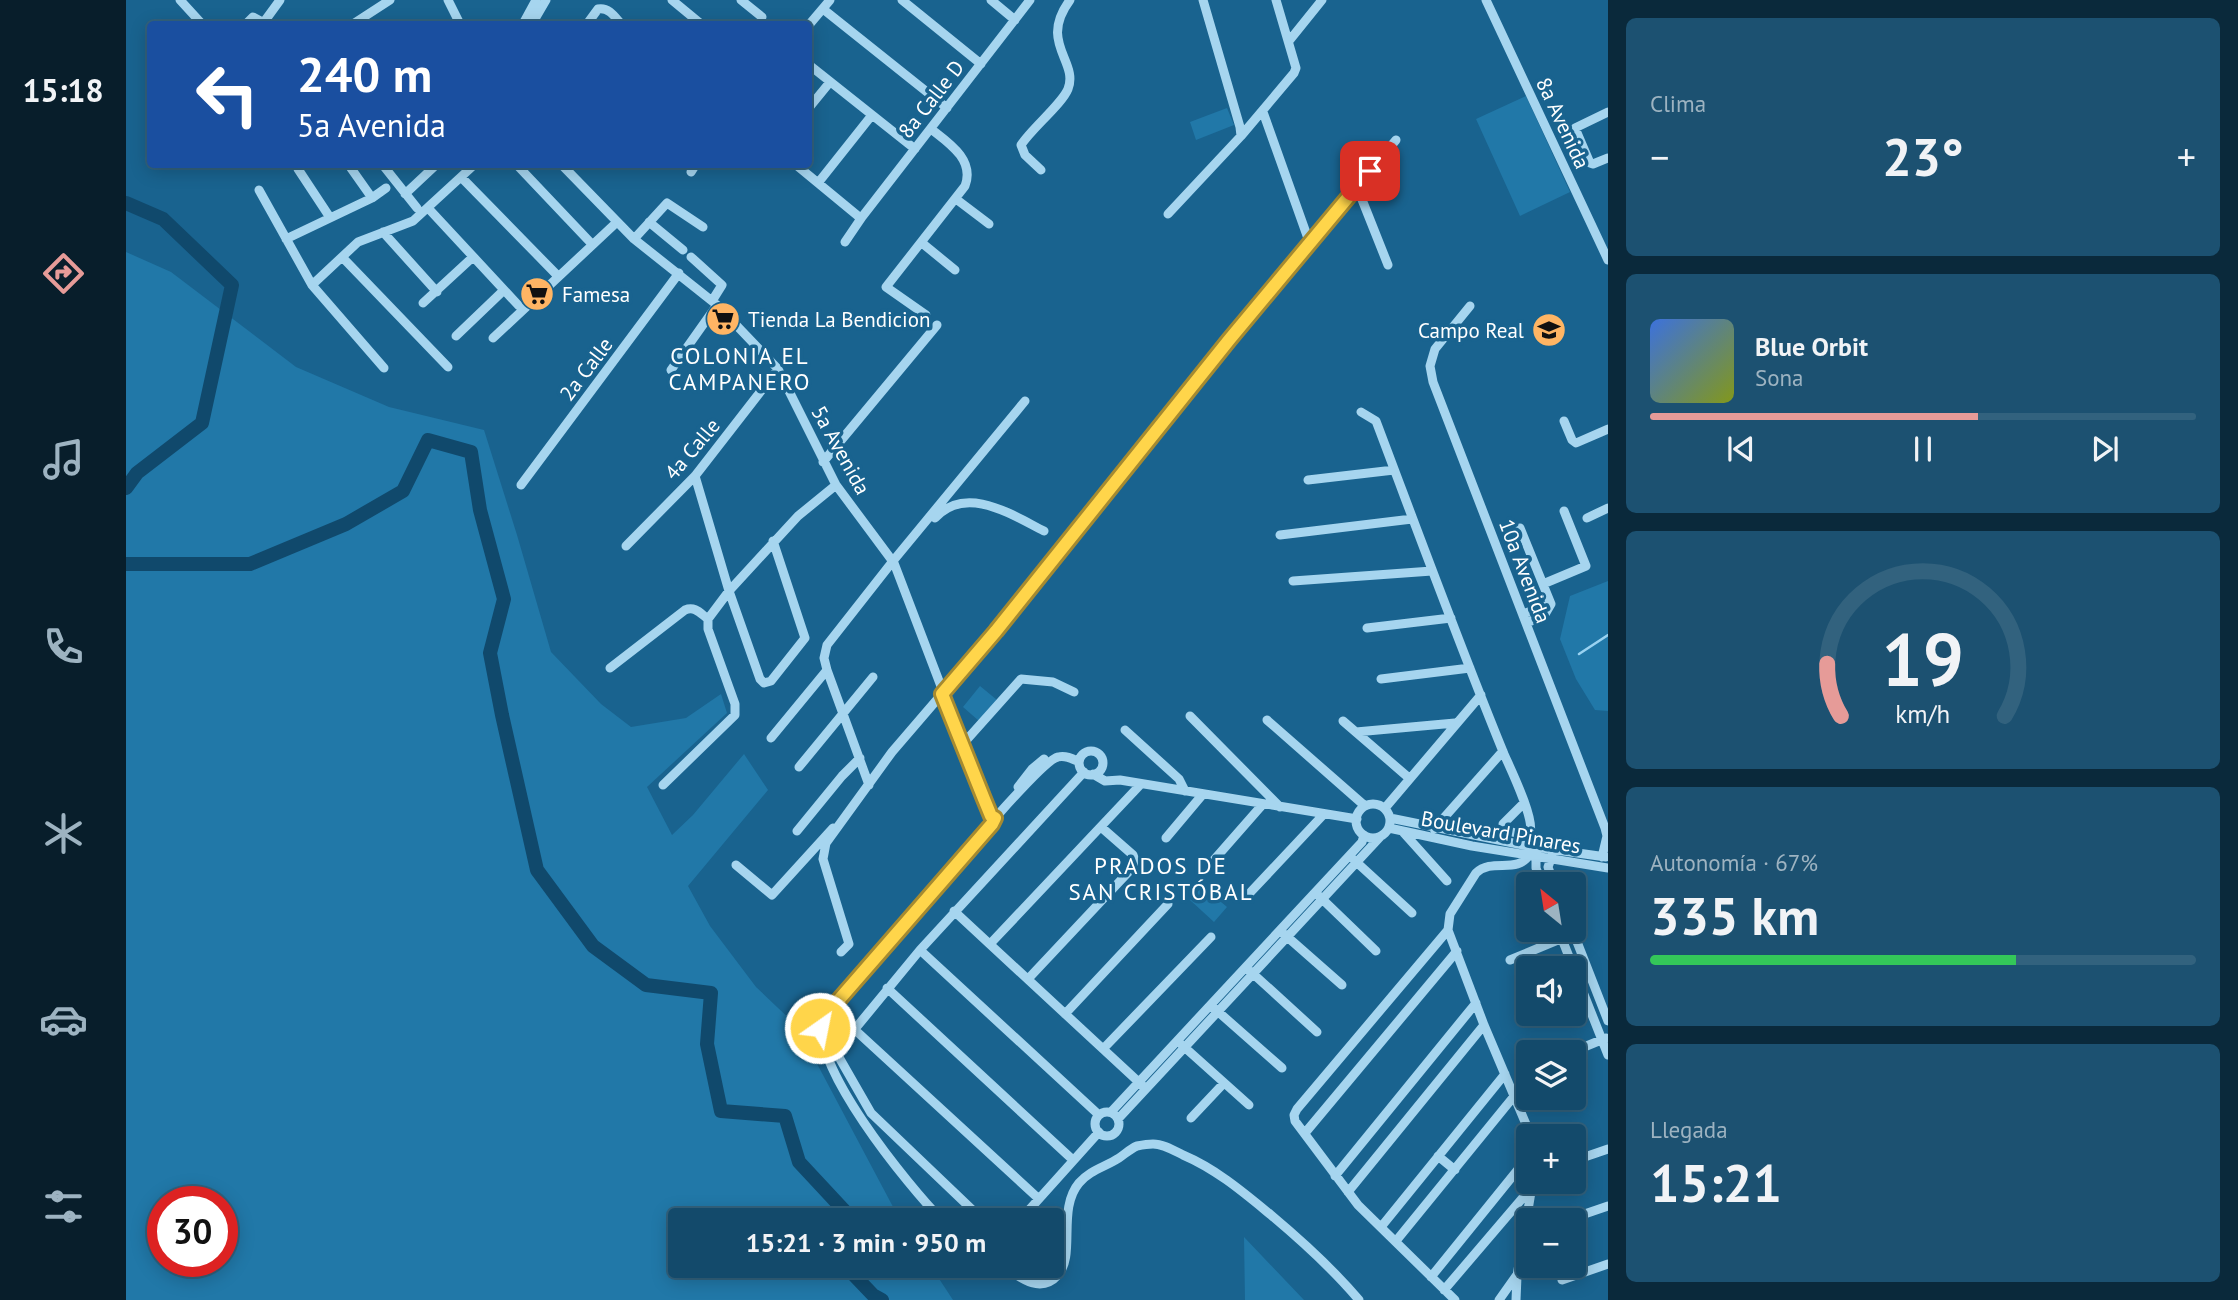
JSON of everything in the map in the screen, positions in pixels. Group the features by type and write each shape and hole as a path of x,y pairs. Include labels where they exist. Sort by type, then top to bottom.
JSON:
{"street":[{"path":"180,0 199,21"},
{"path":"266,21 280,0"},
{"path":"358,21 390,0"},
{"path":"448,0 458,21"},
{"path":"525,21 536,0"},
{"path":"534,21 546,0"},
{"path":"673,0 698,21"},
{"path":"741,0 762,17"},
{"path":"812,21 830,0"},
{"path":"902,0 981,64"},
{"path":"991,0 1015,20"},
{"name":"8a Calle D","path":"845,242 860,217 1030,0"},
{"path":"1203,0 1241,136"},
{"path":"1168,214 1263,112 1294,73 1296,68 1276,0"},
{"path":"1278,10 1287,0"},
{"path":"1289,41 1322,0"},
{"name":"8a Avenida","path":"1486,0 1608,260"},
{"path":"1041,170 1025,155 1021,145 1029,132 1068,90 1069,76 1056,33 1062,12 1069,2"},
{"path":"590,21 601,8 608,10 618,21"},
{"path":"823,9 947,108"},
{"path":"812,67 915,149"},
{"path":"812,104 830,82"},
{"path":"1263,112 1310,244"},
{"path":"1608,112 1575,128 1590,163 1608,158"},
{"path":"818,183 872,115"},
{"path":"926,315 886,287 956,199 969,177 966,165 956,148 931,129"},
{"path":"841,952 849,944 823,859 826,844 892,752 996,631 1229,340 1396,140"},
{"path":"351,168 372,198"},
{"path":"385,168 417,208"},
{"path":"405,194 433,168"},
{"path":"312,285 358,242 413,221 471,168"},
{"path":"520,168 589,241"},
{"name":"5a Avenida","path":"565,168 634,239 714,303 778,369 836,485 893,562 962,745 991,816 995,818"},
{"path":"800,168 860,217"},
{"path":"298,169 329,216"},
{"path":"461,177 555,273"},
{"path":"1357,187 1388,265"},
{"path":"286,239 329,216 372,198 386,188"},
{"path":"259,190 312,285 384,368"},
{"path":"956,199 989,224"},
{"path":"634,239 667,203 703,227"},
{"path":"428,208 519,306"},
{"path":"493,338 617,222"},
{"path":"649,222 722,285 714,303 671,370"},
{"path":"383,232 437,292"},
{"path":"922,243 955,270"},
{"path":"342,257 448,368"},
{"path":"423,303 473,257"},
{"name":"2a Calle","path":"521,485 679,273"},
{"path":"456,336 504,290"},
{"name":"10a Avenida","path":"1470,306 1436,349 1430,366 1433,382 1605,828 1605,857"},
{"path":"823,462 937,325"},
{"name":"4a Calle","path":"626,546 695,476 778,369"},
{"path":"869,785 827,670 824,659 827,645 1025,401"},
{"path":"1361,412 1376,421 1524,803"},
{"path":"1564,421 1576,443 1608,429"},
{"path":"1308,480 1394,470"},
{"path":"695,476 729,591 760,679 764,683 771,681 805,638 773,541"},
{"path":"663,785 735,715 735,704 708,629 708,619 773,541 836,485"},
{"path":"893,562 941,512 961,503 994,506 1044,531"},
{"path":"1587,518 1608,508"},
{"path":"1543,584 1586,566 1564,511"},
{"path":"1280,535 1412,519"},
{"path":"1520,528 1551,604 1525,619"},
{"path":"1293,581 1432,571"},
{"path":"610,668 685,610 695,609 708,619"},
{"path":"1367,628 1451,618"},
{"path":"1381,678 1470,668"},
{"path":"771,738 827,670"},
{"path":"799,767 873,677"},
{"path":"962,745 1021,678 1054,682 1074,692"},
{"path":"1385,808 1481,695"},
{"path":"1191,716 1280,807"},
{"path":"1267,720 1365,806"},
{"path":"1343,721 1409,778"},
{"path":"1356,732 1455,723"},
{"path":"1125,730 1179,779 1185,791"},
{"path":"930,1208 847,1098 827,1058 820,1028 824,1017 1028,779 1059,751 1080,760"},
{"path":"970,1208 871,1113 836,1052 954,911 1089,773 1099,772 1103,766 1102,758 1097,752 1090,751 1080,760 1080,768 1089,773 1105,781 1120,780 1357,819"},
{"path":"1430,837 1435,827 1503,751"},
{"path":"797,831 860,758"},
{"path":"1103,766 1120,780"},
{"path":"990,944 1142,784"},
{"path":"1166,838 1203,794"},
{"path":"1213,861 1263,804"},
{"path":"920,950 1099,1115 1114,1116 1353,859 1381,836 1390,823 1385,808 1375,804 1365,806 1358,814 1358,828 1364,835 1373,838 1381,836"},
{"path":"1246,897 1324,814"},
{"path":"736,865 772,895 826,834 845,818"},
{"name":"Boulevard Pinares","path":"1390,823 1435,827 1533,851"},
{"name":"Boulevard Pinares","path":"1390,823 1403,832 1472,846 1552,854 1608,868"},
{"path":"1028,979 1136,864 1133,855 1101,827"},
{"path":"1403,832 1447,880"},
{"path":"1353,859 1364,835"},
{"path":"1533,851 1537,872"},
{"path":"1526,1124 1484,1025 1448,930 1450,914 1482,867 1491,864 1521,864 1533,851"},
{"path":"1550,872 1548,867 1552,854"},
{"name":"Boulevard Pinares","path":"1552,854 1605,857"},
{"path":"1353,859 1412,914"},
{"path":"1318,896 1376,951"},
{"path":"1065,1014 1168,904"},
{"path":"954,911 1143,1086"},
{"path":"1448,930 1294,1115 1295,1121 1348,1192 1455,1300"},
{"path":"1283,934 1342,985"},
{"path":"1103,1049 1210,937"},
{"path":"1510,960 1545,942"},
{"path":"1576,942 1608,1021"},
{"path":"1306,1133 1457,951"},
{"path":"1249,971 1317,1032"},
{"path":"887,988 1073,1160"},
{"path":"1335,1176 1476,1003"},
{"path":"1586,1004 1605,1038 1608,1055"},
{"path":"1215,1008 1282,1068"},
{"path":"1373,1020 1389,1033"},
{"path":"1348,1192 1484,1025"},
{"path":"854,1029 1039,1199"},
{"path":"1586,1046 1605,1038"},
{"path":"1181,1045 1249,1104"},
{"path":"1381,1227 1506,1074"},
{"path":"1191,1118 1224,1083"},
{"path":"1403,1093 1417,1106"},
{"path":"1396,1241 1515,1095"},
{"path":"1099,1115 1096,1122 1099,1132 1105,1135 1116,1132 1119,1126 1114,1116"},
{"path":"1031,1208 1099,1132"},
{"path":"1064,1253 1068,1204 1076,1187 1089,1173 1132,1149 1144,1144 1156,1144 1192,1159 1234,1185 1302,1241 1340,1277 1359,1300"},
{"path":"1586,1157 1608,1149"},
{"path":"1438,1156 1455,1170"},
{"path":"1431,1277 1516,1172"},
{"path":"1444,1290 1524,1194"},
{"path":"1586,1214 1608,1206"},
{"path":"1480,1217 1495,1229"},
{"path":"1562,1280 1608,1264"},
{"path":"1499,1300 1516,1277"},
{"path":"1023,1278 1032,1284 1043,1284 1055,1278"},
{"path":"1516,1300 1517,1278"}],"shaded area":[{"path":"1526,96 1570,192 1520,216 1476,119"},
{"path":"1227,108 1234,125 1196,140 1190,122"},
{"path":"126,252 171,272 296,367 389,407 484,430 551,652 601,704 631,727 686,718 721,694 727,713 647,787 672,835 693,815 744,754 768,790 688,886 710,926 756,987 797,1026 894,1208 668,1208 668,1278 939,1278 953,1300 126,1300"},
{"path":"1608,581 1608,711 1595,710 1576,679 1560,639 1570,596"},
{"path":"980,686 997,700 979,721 963,707"},
{"path":"1203,886 1227,907 1214,922 1190,900"},
{"path":"1244,1237 1304,1300 1245,1300"}],"waterway":[{"path":"126,203 163,219 232,285 202,423 137,473 126,488"},
{"path":"126,564 250,564 346,524 403,491 428,440 471,452 480,510 504,599 490,653 537,870 593,946 646,985 711,993 707,1044 721,1111 785,1116 799,1162 842,1208"},
{"path":"1579,654 1608,635"},
{"path":"857,1278 873,1295 882,1300"}],"place":[{"name":"Famesa","path":"537,294"},
{"name":"Tienda La Bendicion","path":"723,319"},
{"name":"Campo Real","path":"1549,330"}],"district":[{"name":"COLONIA EL CAMPANERO","path":"740,368"},
{"name":"PRADOS DE SAN CRISTÓBAL","path":"1161,878"}],"route":[{"path":"820,1028 824,1017 995,818 991,816 942,694 1370,171"}]}
